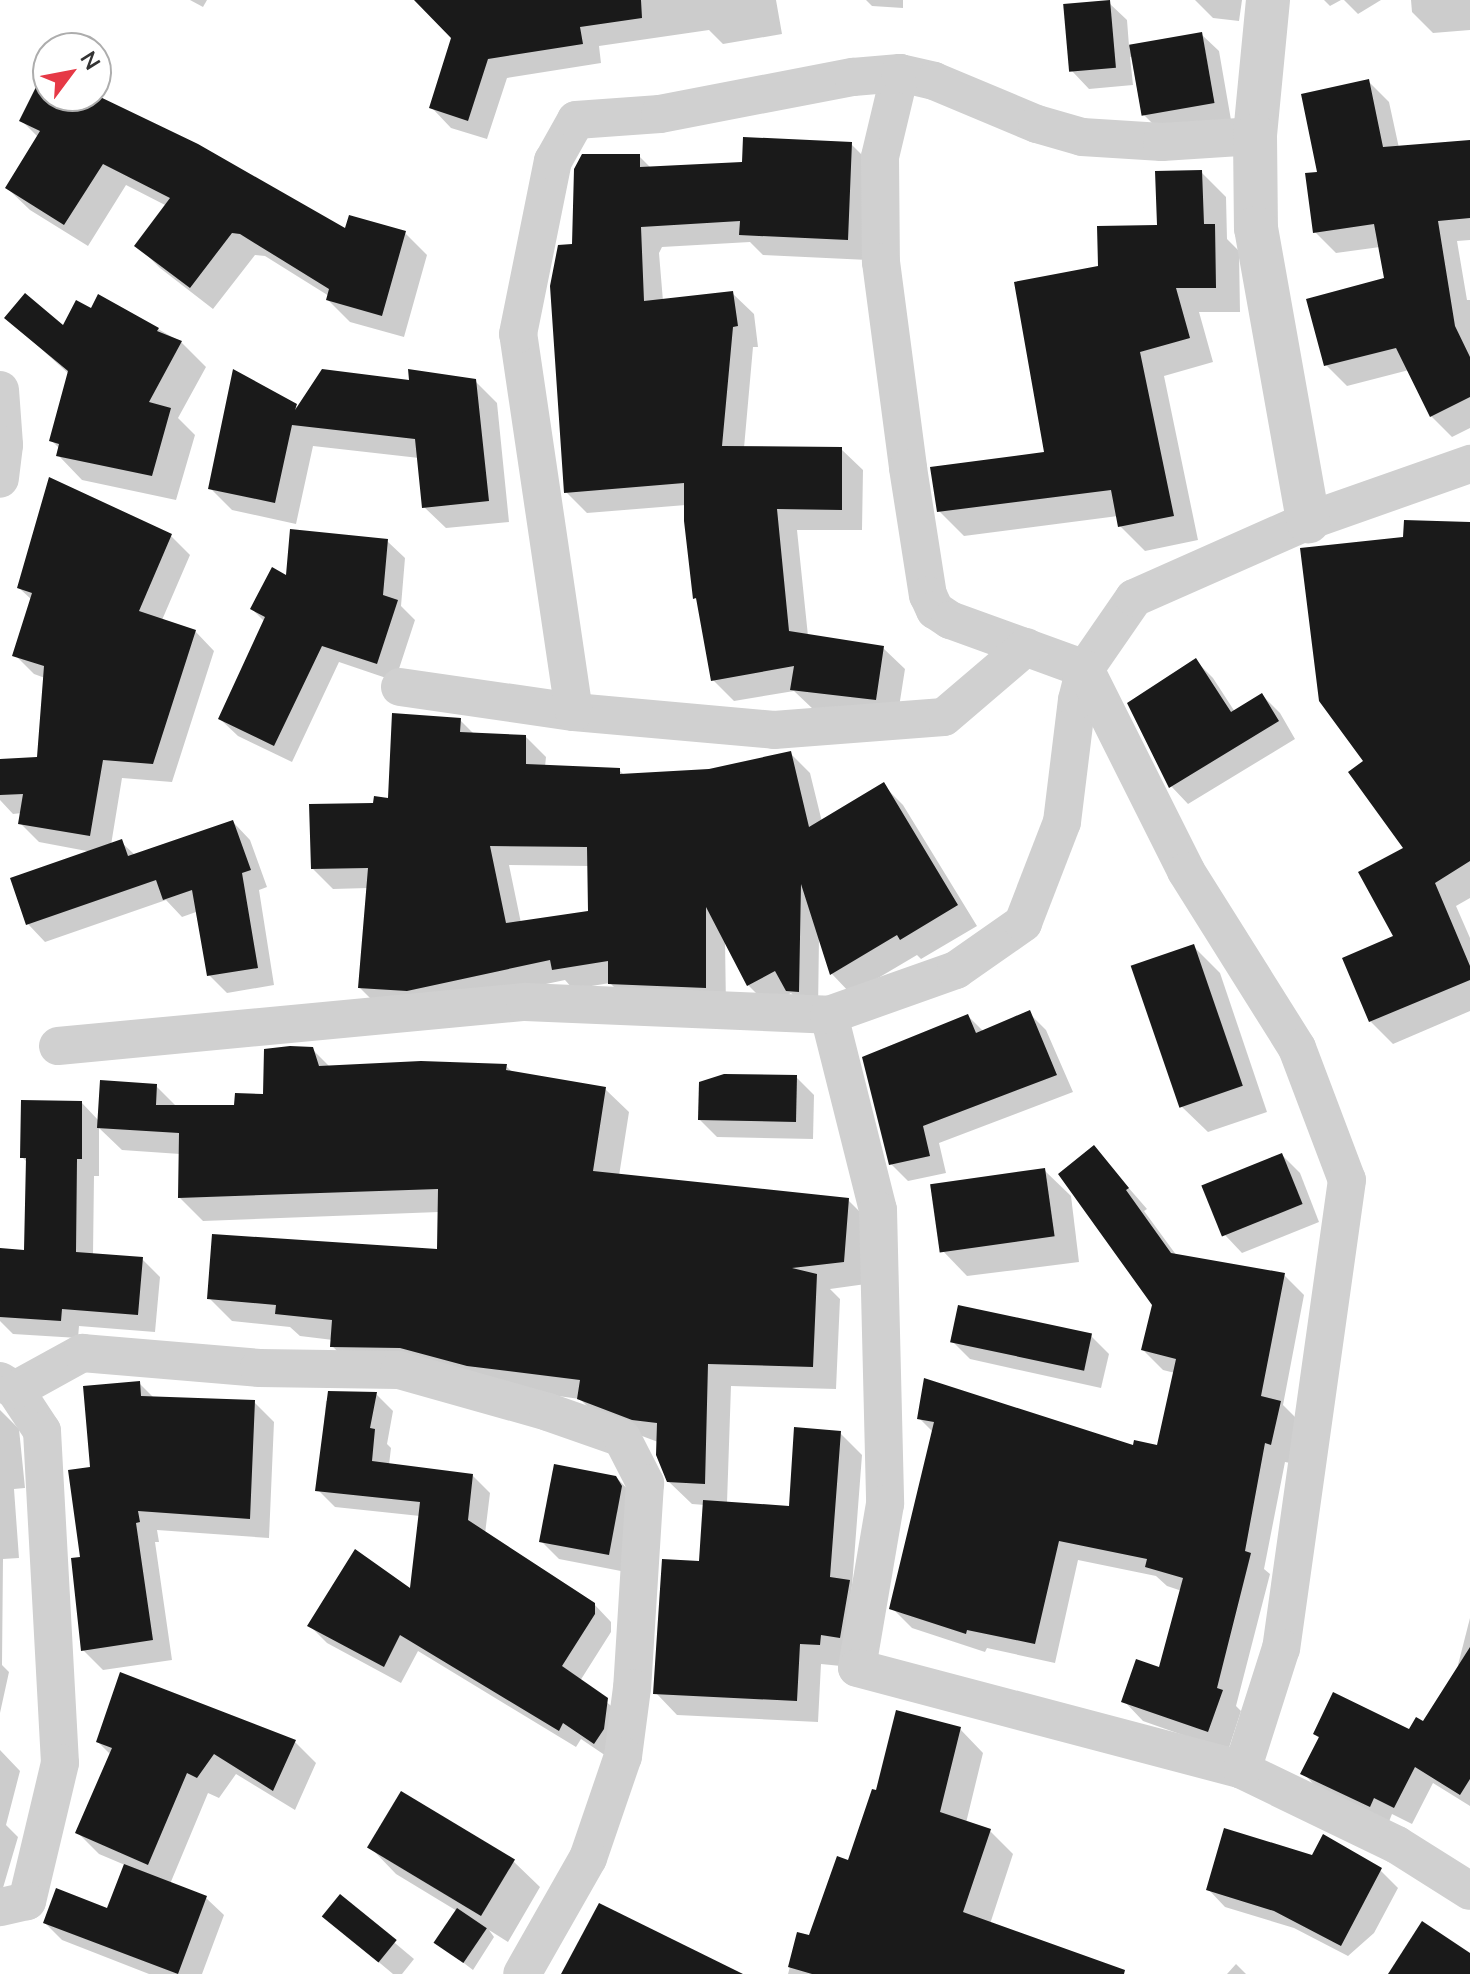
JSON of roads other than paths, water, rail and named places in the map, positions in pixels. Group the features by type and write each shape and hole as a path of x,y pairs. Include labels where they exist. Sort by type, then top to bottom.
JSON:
{"street":[{"path":"1268,0 1255,136 1256,228 1308,521"},
{"path":"574,712 518,334 553,161 576,120 660,114 853,77 900,73 934,81 1037,124 1082,137 1162,142 1255,136"},
{"path":"900,73 880,157 881,262 928,595 935,610 950,620 1085,669 1186,871 1297,1048 1347,1180 1281,1648 1242,1770"},
{"path":"0,390 4,445 0,479"},
{"path":"58,1046 525,1002 829,1015 956,970 1023,923 1062,822 1077,700 1085,669 1134,598 1308,521 1470,464"},
{"path":"400,687 574,712 774,730 944,717 1026,647"},
{"path":"829,1015 878,1210 885,1504 857,1668 1242,1770 1397,1845 1470,1891"},
{"path":"0,1907 27,1901 60,1763 42,1431 8,1386 82,1353 259,1368 399,1370 548,1412 622,1438 645,1483 632,1688 623,1756 588,1858 522,1974"}]}
